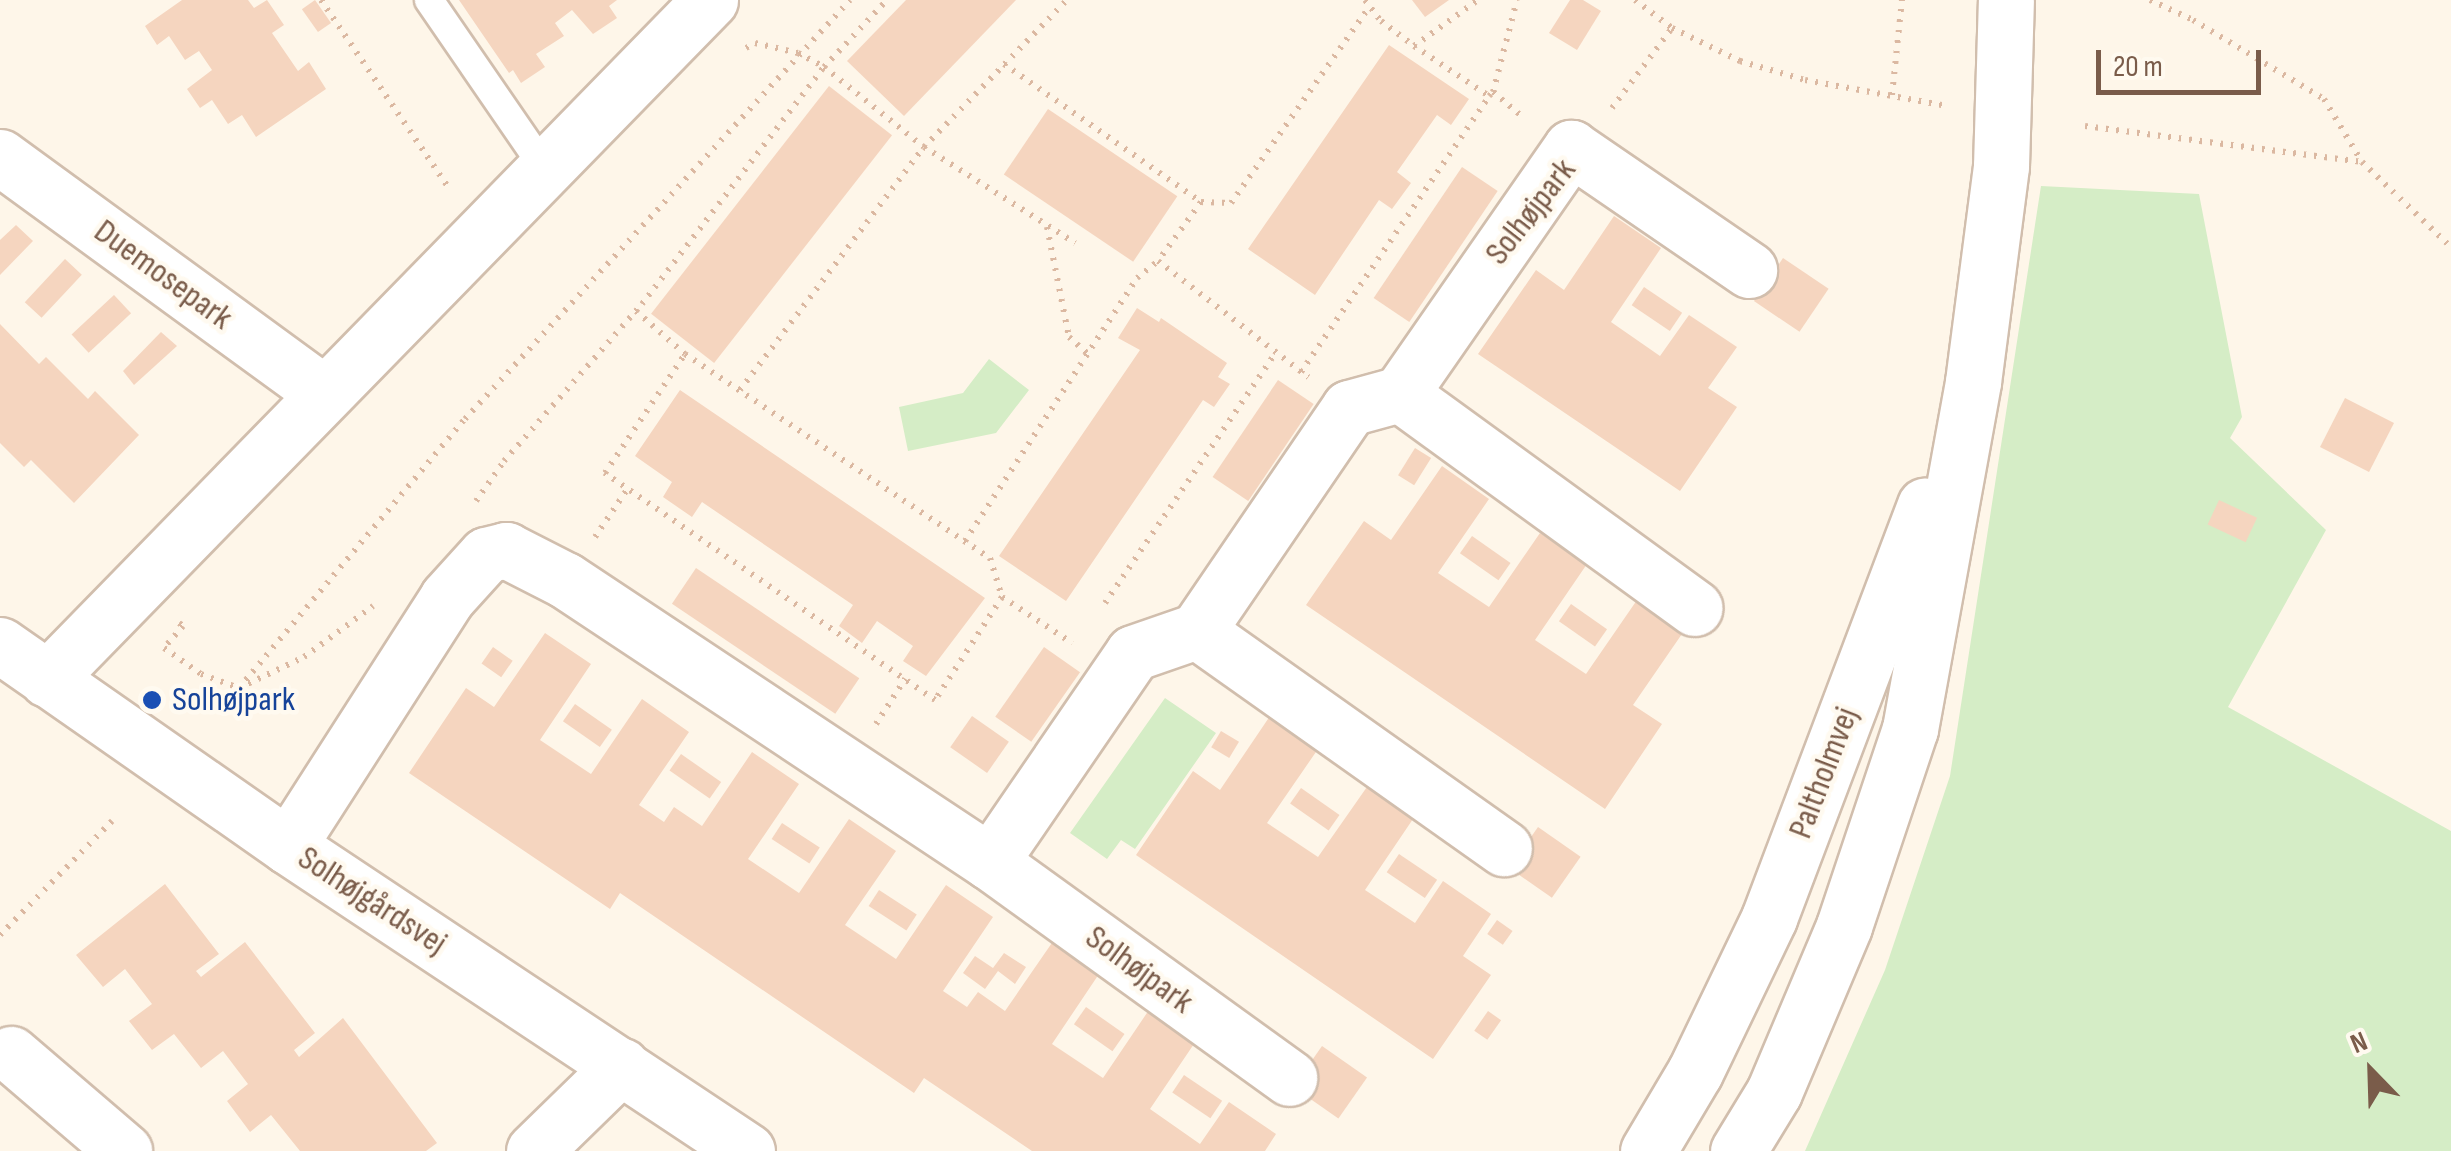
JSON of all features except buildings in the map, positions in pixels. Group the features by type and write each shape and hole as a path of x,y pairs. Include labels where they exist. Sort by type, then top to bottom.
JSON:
{"street":[{"path":"47,679 710,0"},
{"name":"Paltholmvej","path":"1738,1151 1774,1092 1844,926 1910,729 1972,382 2001,166 2006,0"},
{"name":"Solhøjpark","path":"1197,630 1572,148 1749,270"},
{"name":"Duemosepark","path":"0,156 326,394"},
{"name":"Paltholmvej","path":"1648,1151 1696,1072 1769,918 1972,382"},
{"path":"1374,401 1695,608"},
{"name":"Solhøjpark","path":"486,555 506,550 565,580 990,862 1289,1078"},
{"path":"288,846 447,598 486,555"},
{"path":"990,862 1133,653 1197,630 1504,848"},
{"name":"Solhøjgårdsvej","path":"0,645 288,846 747,1151"},
{"path":"11,1054 124,1151"},
{"path":"534,1151 621,1066"}],"lane":[{"path":"429,0 545,169"}],"path":[{"path":"321,0 480,235"},
{"path":"239,688 465,419 798,52 850,0"},
{"path":"486,555 474,504 504,461 636,311 824,67 887,0"},
{"path":"740,390 924,147 1067,0"},
{"path":"1414,46 1478,0"},
{"path":"1302,372 1491,94 1517,0"},
{"path":"1635,0 1672,28 1740,61 1806,80 1948,106"},
{"path":"1892,96 1902,0"},
{"path":"2150,0 2193,20 2324,99 2362,162 2451,247"},
{"path":"1004,64 1201,202 1230,204 1368,3 1381,22 1414,46 1511,104"},
{"path":"1607,114 1672,28"},
{"path":"798,52 824,67 924,147 1075,244"},
{"path":"2086,126 2362,162"},
{"path":"965,541 1137,278 1158,261 1201,202"},
{"path":"1047,226 1068,337 1088,354"},
{"path":"1158,261 1302,372 1374,401"},
{"path":"636,311 685,354 990,558 1002,597 1073,644"},
{"path":"1098,613 1276,352"},
{"path":"685,354 605,473 936,700 1002,597"},
{"path":"171,616 183,626 164,648 201,674 239,688 304,657 414,575 447,598"},
{"path":"0,935 112,821"}],"green space":[{"path":"2041,186 2199,194 2242,417 2230,438 2326,530 2228,707 2451,831 2451,1151 1805,1151 1885,970 1950,776"},
{"path":"989,359 1029,390 996,433 908,451 899,407 963,393"},
{"path":"1165,698 1216,733 1135,849 1121,840 1107,859 1070,833"}],"place":[{"name":"Solhøjpark","path":"152,700"}]}
